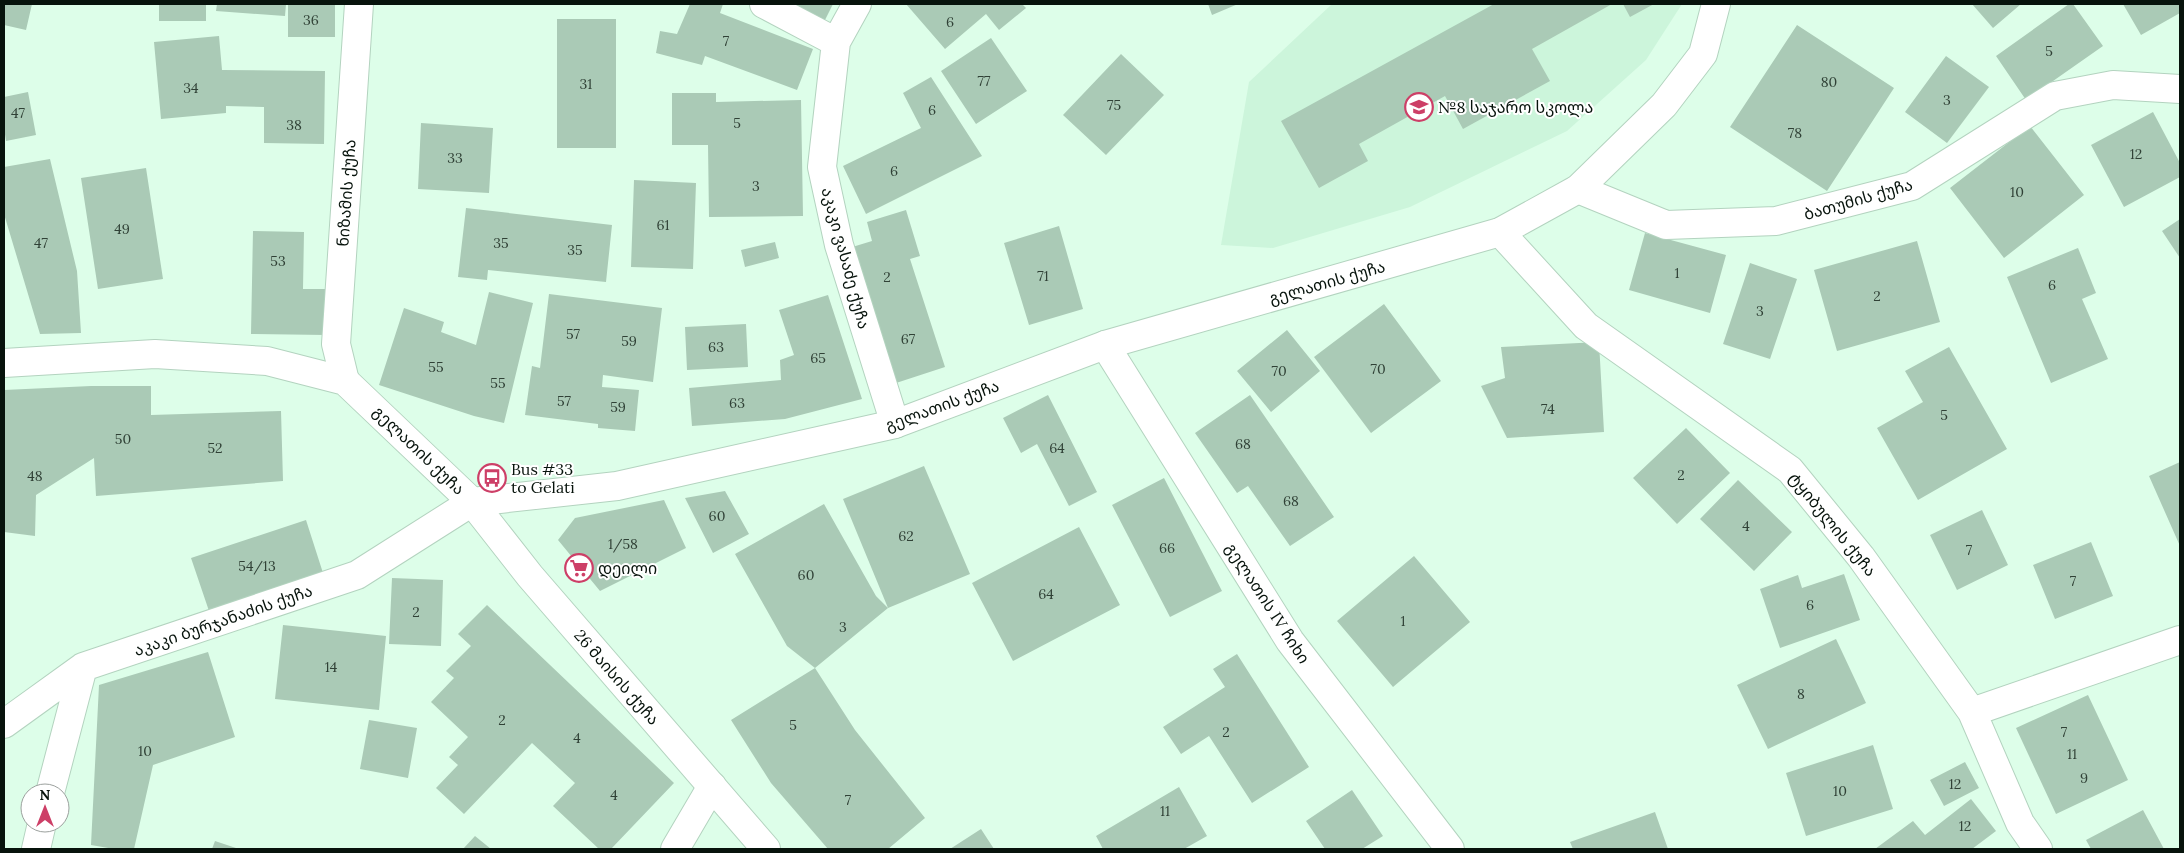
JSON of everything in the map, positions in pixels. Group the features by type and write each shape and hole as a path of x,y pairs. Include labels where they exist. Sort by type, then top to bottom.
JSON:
{"street":[{"name":"ნიზამის ქუჩა","path":"345,381 336,344 359,4"},
{"path":"764,4 836,42"},
{"name":"აკაკი ვასაძე ქუჩა","path":"857,4 836,42 822,167 839,245 895,424"},
{"name":"გელათის ქუჩა","path":"4,363 155,354 267,361 345,381 472,502 618,486 895,424 1104,345 1500,232 1578,189 1664,105 1703,54 1716,4"},
{"name":"ბათუმის ქუჩა","path":"1578,189 1666,226 1776,221 1912,186 2055,96 2113,85 2180,89"},
{"name":"ტყიბულის ქუჩა","path":"1500,232 1586,326 1790,470 1861,556 1972,712 2020,822 2038,849"},
{"name":"გელათის IV ჩიხი","path":"1104,345 1290,641 1450,849"},
{"name":"აკაკი ბურჯანაძის ქუჩა","path":"4,724 82,667 357,575 472,502"},
{"name":"26 მაისის ქუჩა","path":"472,502 530,576 766,849"},
{"path":"1972,712 2180,640"},
{"path":"53,783 82,667"},
{"path":"675,849 712,786"},
{"path":"36,849 40,833"}],"shaded area":[{"name":"№8 საჯარო სკოლა","path":"1332,4 1682,4 1646,60 1567,131 1410,207 1273,248 1221,245 1249,82"}],"building":[{"path":"4,4 32,4 26,30 4,25"},
{"path":"159,4 206,4 206,21 159,21"},
{"path":"217,4 286,4 285,16 216,11"},
{"path":"288,4 335,4 335,37 288,37"},
{"path":"690,4 723,4 720,13 813,49 797,90 705,56 702,65 656,53 660,31 677,34"},
{"path":"787,4 833,4 824,22"},
{"path":"906,4 1022,4 1026,8 999,30 986,14 945,49"},
{"path":"1208,4 1238,4 1212,15"},
{"path":"1494,4 1612,4 1532,49 1550,81 1463,129 1445,96 1359,144 1368,161 1319,188 1281,121"},
{"path":"1623,4 1654,4 1630,17"},
{"path":"1972,4 2021,4 1993,28"},
{"path":"2069,4 2073,4 2103,46 2026,100 1996,56"},
{"path":"2123,4 2180,4 2180,13 2141,35"},
{"path":"557,19 616,19 616,148 557,148"},
{"path":"1797,25 1894,88 1827,191 1730,127"},
{"path":"219,36 222,70 325,71 324,144 264,143 264,107 226,106 226,113 161,119 154,42"},
{"path":"991,38 1027,91 976,124 941,71"},
{"path":"1121,54 1164,95 1106,155 1063,115"},
{"path":"1946,56 1989,87 1947,143 1905,112"},
{"path":"931,77 982,156 866,214 843,166 921,128 903,93"},
{"path":"28,92 36,135 6,141 4,97"},
{"path":"672,93 716,93 716,102 801,100 803,216 709,217 708,145 672,145"},
{"path":"2153,112 2180,163 2180,177 2124,207 2091,145"},
{"path":"421,123 493,128 489,193 418,189"},
{"path":"2030,126 2084,195 2004,258 1950,188"},
{"path":"50,159 77,271 81,333 40,334 4,214 4,167"},
{"path":"146,168 163,279 98,289 81,178"},
{"path":"634,180 696,183 693,269 631,267"},
{"path":"466,208 612,225 606,282 488,270 487,280 458,277"},
{"path":"906,210 920,256 910,259 945,367 893,384 849,248 872,241 867,222"},
{"path":"2180,219 2180,258 2162,231"},
{"path":"1059,226 1083,309 1029,325 1004,243"},
{"path":"253,231 304,232 303,289 327,289 326,335 251,334"},
{"path":"1645,233 1726,255 1710,313 1629,290"},
{"path":"1917,241 1940,322 1837,351 1814,270"},
{"path":"775,242 779,258 745,267 741,250"},
{"path":"2078,248 2096,293 2082,299 2108,359 2051,383 2007,277"},
{"path":"1750,263 1797,279 1770,359 1723,344"},
{"path":"489,292 533,303 504,423 474,416 379,385 404,308 444,322 441,332 476,345"},
{"path":"549,294 662,308 653,382 603,375 602,387 639,390 635,431 598,428 598,424 525,415 532,366 540,368"},
{"path":"828,295 862,399 785,419 692,426 689,388 781,380 780,360 794,355 779,310"},
{"path":"1384,304 1441,381 1371,433 1314,357"},
{"path":"746,324 748,367 687,370 685,327"},
{"path":"1287,330 1320,371 1271,412 1237,371"},
{"path":"1599,342 1604,432 1507,438 1481,386 1505,378 1501,347"},
{"path":"1949,347 2007,449 1918,500 1877,428 1923,402 1905,371"},
{"path":"91,386 151,386 151,415 281,411 283,481 96,496 94,458 36,495 35,536 4,532 4,390"},
{"path":"1048,395 1097,492 1069,506 1037,444 1021,453 1003,418"},
{"path":"1250,395 1334,517 1290,546 1248,486 1237,493 1195,433"},
{"path":"1686,428 1730,473 1677,524 1633,478"},
{"path":"2180,462 2180,546 2149,476"},
{"path":"924,466 970,574 888,608 843,499"},
{"path":"1164,478 1222,591 1170,617 1112,505"},
{"path":"1738,480 1792,532 1754,571 1700,519"},
{"path":"725,491 749,534 713,553 685,498"},
{"path":"664,500 686,548 600,591 558,540 575,518"},
{"path":"824,504 876,596 888,608 815,668 787,646 735,554"},
{"path":"1982,510 2008,565 1957,590 1930,535"},
{"path":"306,520 323,573 209,611 191,558"},
{"path":"1079,527 1120,605 1013,661 972,583"},
{"path":"2091,542 2113,596 2055,619 2033,565"},
{"path":"1414,556 1470,622 1393,687 1337,621"},
{"path":"1844,574 1860,620 1780,648 1760,589 1798,575 1802,588"},
{"path":"392,578 443,580 441,646 389,644"},
{"path":"487,605 674,783 611,849 599,849 553,806 575,783 532,743 464,814 436,788 458,765 449,757 468,737 431,702 454,678 446,671 471,646 458,634"},
{"path":"283,625 386,636 379,710 275,699"},
{"path":"1836,639 1866,703 1768,749 1737,685"},
{"path":"208,652 235,737 153,765 134,849 114,849 91,845 99,685"},
{"path":"1237,654 1309,767 1252,803 1209,736 1181,754 1163,727 1225,687 1213,669"},
{"path":"815,668 855,730 925,818 888,849 828,849 771,783 731,720"},
{"path":"2088,695 2128,780 2056,814 2016,728"},
{"path":"369,720 417,728 408,778 360,769"},
{"path":"1873,745 1893,809 1806,836 1786,773"},
{"path":"1965,762 1979,788 1944,806 1930,780"},
{"path":"1179,787 1207,836 1184,849 1103,849 1096,836"},
{"path":"1352,790 1383,836 1362,849 1325,849 1306,821"},
{"path":"1971,799 1996,831 1972,849 1875,849 1913,821 1925,835"},
{"path":"2143,810 2164,849 2091,849 2086,840"},
{"path":"1655,812 1668,849 1573,849 1570,842"},
{"path":"981,829 994,849 950,849"},
{"path":"475,836 491,849 463,849"},
{"path":"215,841 239,849 212,849"}],"place":[{"name":"№8 საჯარო სკოლა","path":"1419,107"},
{"name":"Bus #33 to Gelati","path":"492,478"},
{"name":"დეილი","path":"579,568"}]}
